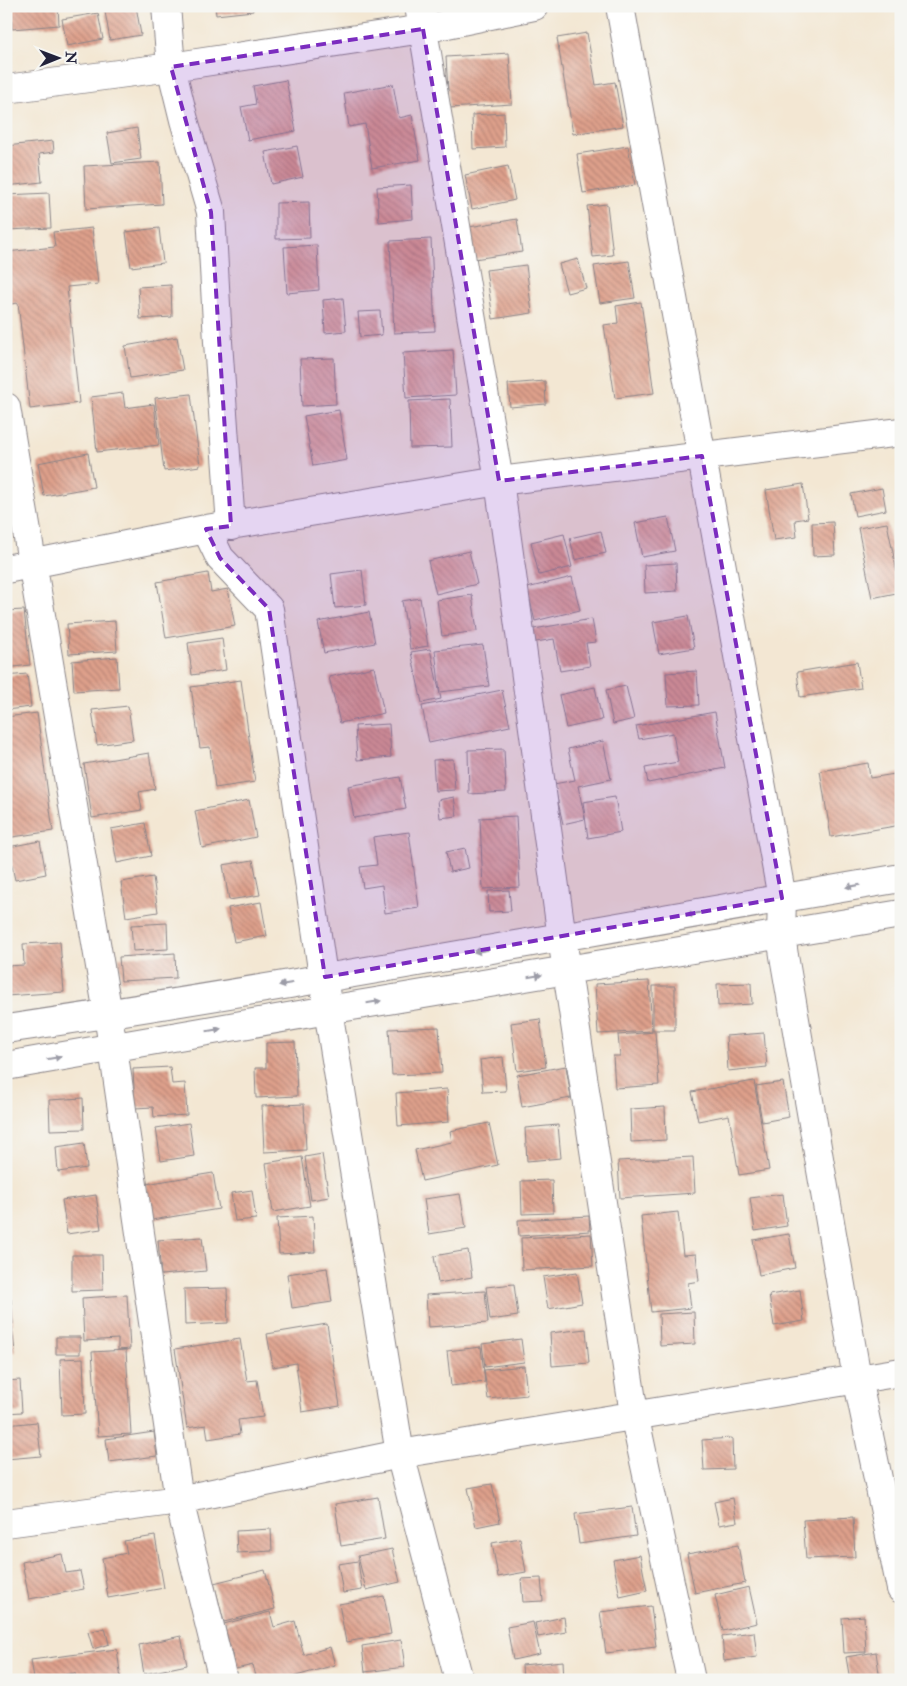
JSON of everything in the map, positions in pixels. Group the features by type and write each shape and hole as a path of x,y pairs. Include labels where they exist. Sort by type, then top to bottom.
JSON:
{"street":[{"path":"166,6 171,66 211,212 218,342 220,558 269,609 328,1010 400,1454 458,1680"},
{"path":"6,89 171,66 421,18 534,6"},
{"path":"620,6 782,898 781,935 857,1378 901,1589"},
{"path":"421,18 499,481 562,938 634,1414 691,1680"},
{"path":"6,407 19,567 108,1014 179,1500 223,1680"},
{"path":"19,567 219,527 499,481 901,432"},
{"path":"6,1029 108,1014 562,938 901,878"},
{"path":"6,1066 901,914"},
{"path":"6,1523 179,1500 400,1454 634,1414 901,1372"}],"highlighted area":[{"path":"423,29 499,481 702,456 782,898 325,977 269,609 220,558 206,529 231,526 211,212 171,67"}],"building":[{"path":"10,6 58,6 59,25 12,29"},
{"path":"104,6 136,6 141,35 110,40"},
{"path":"215,6 252,6 253,11 216,15"},
{"path":"98,13 103,39 67,46 62,19"},
{"path":"587,33 596,85 615,82 623,126 573,134 557,38"},
{"path":"509,53 512,104 449,108 446,57"},
{"path":"286,80 296,131 248,140 241,107 256,104 253,86"},
{"path":"393,84 399,118 412,115 420,160 372,168 365,124 349,127 344,93"},
{"path":"504,113 505,147 473,149 472,115"},
{"path":"137,128 141,159 112,163 107,133"},
{"path":"53,141 54,152 39,154 42,182 6,186 6,146"},
{"path":"297,146 303,177 271,184 265,152"},
{"path":"628,146 635,185 583,193 577,154"},
{"path":"160,162 162,204 86,209 84,166"},
{"path":"508,166 515,200 472,209 465,175"},
{"path":"411,185 413,219 379,222 377,187"},
{"path":"49,193 51,228 7,230 6,195"},
{"path":"309,202 310,238 276,239 276,203"},
{"path":"607,204 613,255 593,257 587,206"},
{"path":"517,219 522,252 474,259 469,227"},
{"path":"92,228 98,284 67,287 79,403 30,409 18,303 11,304 6,252 55,247 53,232"},
{"path":"159,228 163,263 131,267 126,232"},
{"path":"431,239 435,331 394,333 390,241"},
{"path":"317,245 319,290 287,293 284,247"},
{"path":"578,259 586,288 567,293 559,264"},
{"path":"629,261 635,298 600,303 594,266"},
{"path":"526,265 532,313 493,319 486,270"},
{"path":"171,285 172,317 140,319 138,287"},
{"path":"343,298 346,331 325,333 323,300"},
{"path":"641,302 654,393 615,398 604,325 618,323 616,306"},
{"path":"380,311 382,335 360,337 358,312"},
{"path":"177,337 183,370 130,378 125,346"},
{"path":"453,350 456,395 406,398 403,353"},
{"path":"334,358 336,404 302,406 300,359"},
{"path":"545,381 546,404 510,407 508,384"},
{"path":"123,393 125,408 154,404 159,445 97,452 91,397"},
{"path":"191,394 200,466 164,471 155,398"},
{"path":"450,399 452,447 410,448 409,401"},
{"path":"339,410 347,460 313,466 304,416"},
{"path":"88,453 94,487 44,496 38,463"},
{"path":"803,484 808,518 795,520 797,537 774,540 766,490"},
{"path":"882,488 886,510 855,516 851,494"},
{"path":"668,517 675,551 642,557 635,523"},
{"path":"833,522 835,555 813,556 812,523"},
{"path":"887,523 901,592 872,598 858,528"},
{"path":"601,531 606,553 575,560 570,538"},
{"path":"564,534 572,567 539,575 531,542"},
{"path":"901,548 901,569 899,570 895,549"},
{"path":"469,551 477,584 436,594 428,561"},
{"path":"676,563 677,591 645,593 644,565"},
{"path":"362,570 366,605 335,608 331,574"},
{"path":"208,573 211,592 228,589 235,626 166,638 157,582"},
{"path":"572,577 580,610 535,621 527,588"},
{"path":"472,595 477,631 442,636 437,600"},
{"path":"420,598 428,646 410,649 402,601"},
{"path":"24,610 30,665 6,668 6,611"},
{"path":"369,612 375,643 324,653 318,622"},
{"path":"688,616 694,648 659,654 653,622"},
{"path":"592,619 596,642 586,643 590,666 560,671 554,639 530,643 528,630"},
{"path":"115,621 117,651 69,654 67,624"},
{"path":"222,638 226,670 192,675 188,643"},
{"path":"483,645 489,686 440,692 435,650"},
{"path":"430,649 441,699 422,703 411,652"},
{"path":"117,657 119,688 74,691 72,661"},
{"path":"857,662 861,688 800,697 797,672"},
{"path":"374,667 384,713 340,723 329,677"},
{"path":"697,671 699,705 668,706 666,673"},
{"path":"27,674 31,707 6,710 6,676"},
{"path":"241,680 255,782 215,788 210,747 200,748 191,687"},
{"path":"626,686 634,719 613,724 606,690"},
{"path":"595,687 602,720 566,728 559,695"},
{"path":"502,690 510,726 429,743 422,706"},
{"path":"128,706 133,740 97,745 92,710"},
{"path":"715,712 725,768 648,783 645,768 678,762 673,733 639,739 636,726"},
{"path":"37,713 53,831 6,838 6,717"},
{"path":"389,724 391,757 357,760 355,726"},
{"path":"603,741 611,779 578,786 585,819 563,824 554,784 575,780 568,749"},
{"path":"504,749 506,792 469,794 468,750"},
{"path":"149,753 155,789 139,792 142,810 92,818 84,764"},
{"path":"453,759 455,790 435,791 433,760"},
{"path":"868,763 870,778 901,773 901,825 831,837 820,771"},
{"path":"400,777 406,809 354,818 348,786"},
{"path":"454,797 457,816 440,818 438,800"},
{"path":"615,797 621,832 588,838 583,802"},
{"path":"249,800 256,837 202,848 195,811"},
{"path":"516,816 520,887 483,889 480,818"},
{"path":"145,823 151,856 117,863 111,829"},
{"path":"409,832 419,908 385,913 382,885 363,888 360,867 377,865 373,837"},
{"path":"40,841 46,874 15,880 8,847"},
{"path":"465,848 469,868 450,872 446,852"},
{"path":"253,860 260,895 229,900 223,865"},
{"path":"153,877 158,912 126,917 121,882"},
{"path":"509,890 511,911 489,912 488,891"},
{"path":"261,902 267,936 234,942 228,908"},
{"path":"167,923 168,949 133,951 131,925"},
{"path":"60,942 64,992 6,996 6,966 24,965 23,944"},
{"path":"175,953 176,978 121,981 119,957"},
{"path":"649,981 652,1031 598,1034 595,984"},
{"path":"751,983 752,1004 718,1006 717,984"},
{"path":"653,986 675,986 675,1030 653,1030"},
{"path":"540,1019 546,1067 517,1071 511,1023"},
{"path":"439,1027 442,1073 392,1075 389,1029"},
{"path":"655,1032 659,1085 615,1088 613,1056 620,1056 618,1035"},
{"path":"764,1033 767,1067 728,1071 726,1036"},
{"path":"295,1042 297,1096 256,1098 255,1068 266,1068 266,1043"},
{"path":"503,1057 506,1091 483,1092 480,1060"},
{"path":"566,1066 571,1098 522,1107 517,1075"},
{"path":"170,1067 172,1084 185,1083 187,1115 154,1117 153,1107 135,1108 133,1069"},
{"path":"754,1081 769,1170 739,1175 729,1115 698,1121 692,1092"},
{"path":"783,1082 789,1117 762,1122 756,1086"},
{"path":"447,1089 449,1122 398,1126 396,1093"},
{"path":"83,1098 84,1129 50,1130 49,1100"},
{"path":"304,1104 306,1150 264,1152 262,1106"},
{"path":"665,1107 666,1140 631,1142 630,1109"},
{"path":"189,1123 194,1156 161,1161 156,1128"},
{"path":"489,1123 498,1165 422,1181 415,1150 452,1142 450,1131"},
{"path":"558,1125 561,1158 527,1161 525,1128"},
{"path":"84,1143 87,1168 58,1172 56,1147"},
{"path":"322,1154 329,1197 311,1200 305,1157"},
{"path":"302,1157 310,1206 273,1212 266,1163"},
{"path":"693,1157 695,1193 620,1198 618,1161"},
{"path":"213,1173 219,1209 152,1220 146,1184"},
{"path":"552,1180 553,1213 522,1214 521,1181"},
{"path":"252,1190 256,1219 235,1221 231,1193"},
{"path":"460,1194 466,1228 429,1234 424,1199"},
{"path":"783,1194 787,1226 755,1231 750,1198"},
{"path":"96,1195 101,1229 67,1234 62,1200"},
{"path":"678,1212 683,1255 696,1254 699,1281 688,1283 691,1308 651,1312 641,1216"},
{"path":"313,1216 315,1252 279,1254 277,1218"},
{"path":"589,1216 590,1231 519,1236 518,1220"},
{"path":"591,1234 593,1266 522,1270 521,1238"},
{"path":"789,1234 795,1268 759,1275 753,1240"},
{"path":"202,1237 206,1271 161,1275 158,1240"},
{"path":"468,1250 472,1277 438,1283 434,1256"},
{"path":"72,1255 102,1255 103,1290 72,1291"},
{"path":"327,1268 332,1302 292,1308 287,1274"},
{"path":"577,1272 582,1303 548,1309 543,1277"},
{"path":"514,1284 518,1316 490,1320 486,1287"},
{"path":"227,1288 228,1323 185,1325 184,1289"},
{"path":"800,1290 804,1321 774,1326 769,1295"},
{"path":"485,1291 488,1323 428,1327 426,1295"},
{"path":"127,1295 130,1349 118,1350 118,1339 84,1341 82,1298"},
{"path":"6,1299 11,1299 13,1324 6,1325"},
{"path":"694,1312 695,1344 660,1346 659,1314"},
{"path":"327,1324 340,1406 302,1412 296,1363 273,1367 267,1334"},
{"path":"6,1327 12,1327 15,1352 6,1353"},
{"path":"586,1329 589,1363 552,1366 550,1333"},
{"path":"56,1337 80,1337 80,1354 56,1354"},
{"path":"240,1339 247,1381 257,1380 263,1417 238,1420 240,1434 208,1439 206,1425 187,1428 175,1349"},
{"path":"521,1339 524,1362 485,1367 482,1344"},
{"path":"481,1347 485,1382 451,1386 447,1351"},
{"path":"126,1350 131,1434 98,1436 92,1352"},
{"path":"83,1358 85,1414 62,1415 60,1359"},
{"path":"524,1366 527,1395 488,1399 484,1370"},
{"path":"20,1380 22,1412 6,1413 6,1381"},
{"path":"37,1422 41,1456 6,1459 6,1425"},
{"path":"154,1432 157,1456 109,1462 106,1439"},
{"path":"732,1438 733,1469 704,1470 702,1440"},
{"path":"492,1484 500,1522 476,1527 468,1488"},
{"path":"378,1497 385,1539 341,1546 335,1504"},
{"path":"733,1498 737,1522 719,1525 714,1502"},
{"path":"632,1507 636,1536 579,1544 575,1514"},
{"path":"853,1517 855,1557 806,1559 803,1520"},
{"path":"271,1529 272,1551 237,1553 236,1531"},
{"path":"155,1536 164,1588 108,1598 102,1558 127,1553 124,1541"},
{"path":"520,1538 526,1572 498,1577 492,1543"},
{"path":"738,1545 745,1583 695,1593 687,1554"},
{"path":"392,1549 400,1582 366,1590 358,1556"},
{"path":"62,1554 66,1573 80,1571 84,1589 29,1599 22,1562"},
{"path":"640,1555 647,1591 620,1597 613,1560"},
{"path":"358,1561 362,1590 343,1593 338,1564"},
{"path":"265,1570 275,1609 224,1622 214,1583"},
{"path":"541,1578 543,1601 523,1602 521,1579"},
{"path":"749,1587 757,1623 723,1631 715,1595"},
{"path":"384,1596 391,1634 346,1642 339,1604"},
{"path":"651,1606 656,1647 606,1653 600,1612"},
{"path":"270,1612 274,1627 295,1621 304,1655 330,1647 335,1665 282,1680 257,1680 253,1665 236,1669 224,1624"},
{"path":"864,1616 866,1652 844,1653 842,1618"},
{"path":"564,1617 566,1632 538,1637 535,1623"},
{"path":"533,1622 540,1654 513,1660 507,1627"},
{"path":"105,1628 109,1644 93,1649 88,1632"},
{"path":"754,1632 757,1657 724,1661 722,1636"},
{"path":"181,1636 187,1665 144,1674 139,1645"},
{"path":"401,1640 405,1667 365,1672 362,1646"},
{"path":"117,1649 121,1680 76,1680 75,1673 34,1679 31,1660"},
{"path":"876,1652 880,1680 850,1680 846,1657"},
{"path":"563,1661 564,1680 523,1680 522,1665"}]}
